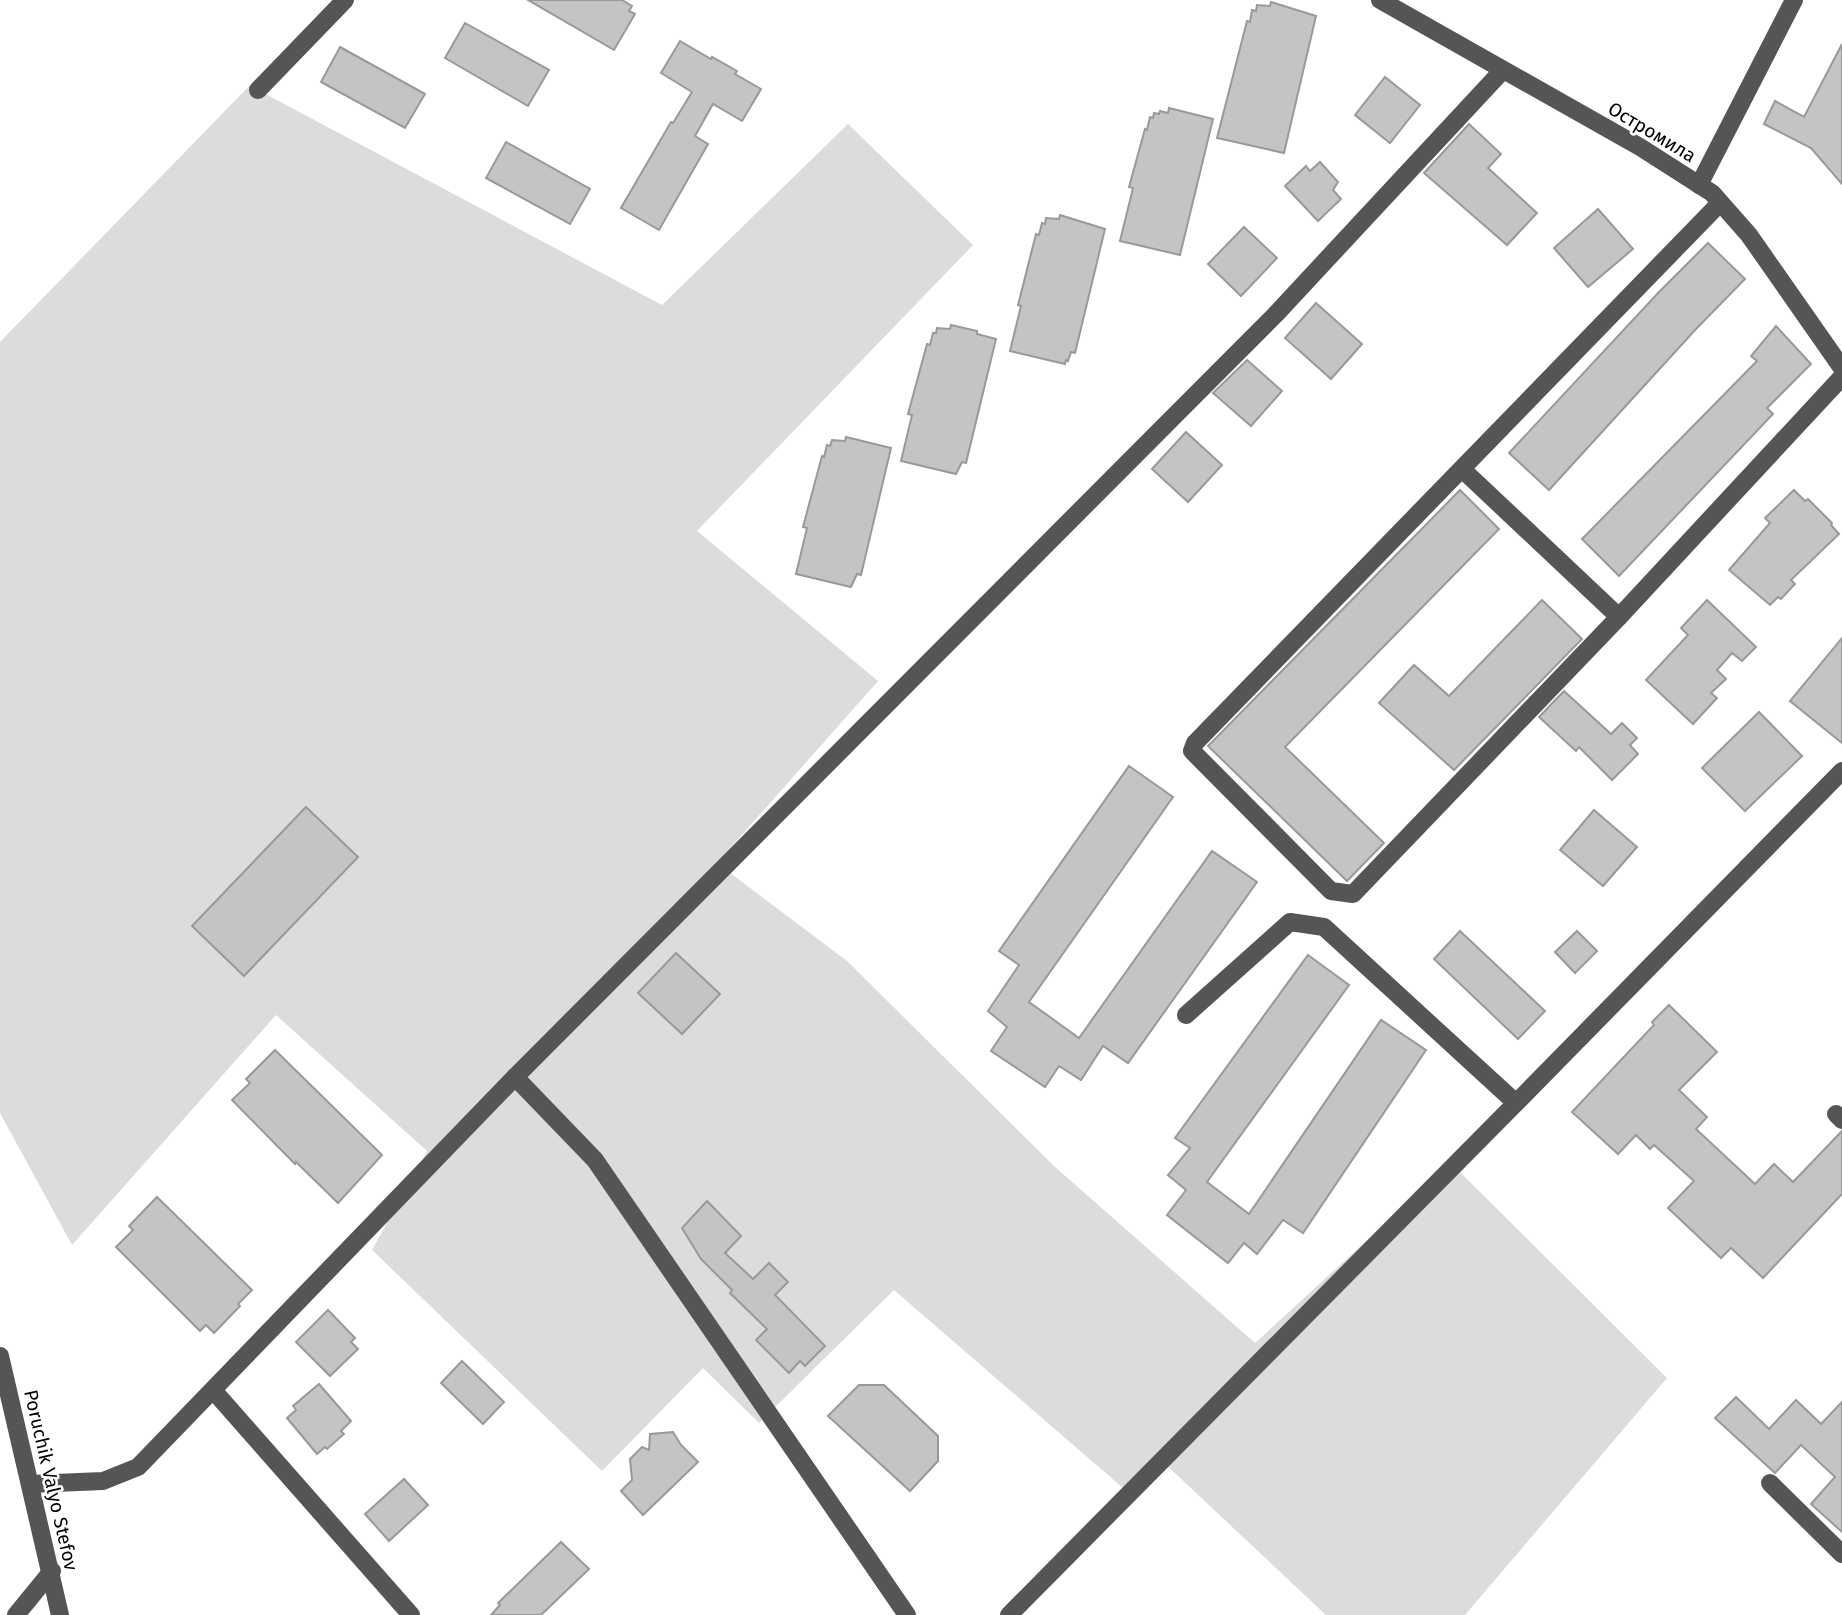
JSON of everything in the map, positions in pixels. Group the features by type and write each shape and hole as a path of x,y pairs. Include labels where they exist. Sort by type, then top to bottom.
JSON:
{"street":[{"path":"258,90 345,0"},
{"name":"Остромила","path":"1380,0 1640,147 1712,193 1749,235 1842,368"},
{"path":"1699,185 1794,0"},
{"path":"31,1484 103,1481 138,1467 515,1077 1276,314 1503,70"},
{"path":"1720,203 1195,743 1192,751 1331,891 1353,894 1619,617 1842,377"},
{"path":"1463,470 1619,617"},
{"path":"1009,1615 1842,771"},
{"path":"1186,1015 1290,922 1324,927 1516,1103"},
{"path":"515,1077 595,1160 907,1615"},
{"name":"Poruchik Valyo Stefov","path":"1,1367 31,1484 60,1615"},
{"path":"213,1390 411,1615"},
{"path":"1770,1483 1842,1554"},
{"path":"16,1615 51,1571"}],"shaded area":[{"path":"258,77 258,90 662,305 848,124 973,245 697,531 878,681 717,863 847,961 1054,1166 1255,1343 1451,1163 1667,1378 1465,1615 1326,1615 1162,1461 1130,1494 894,1290 759,1423 703,1368 602,1471 372,1250 427,1151 276,1015 72,1245 0,1113 0,342"}],"building":[{"path":"528,0 622,0 632,6 629,11 635,14 614,50"},
{"path":"1271,2 1316,16 1284,153 1217,138 1247,21 1250,22 1252,10 1256,11 1257,5 1270,6"},
{"path":"465,23 549,70 528,106 445,58"},
{"path":"680,41 737,71 735,74 761,89 742,121 713,104 695,136 708,144 659,230 621,208 671,122 673,123 692,92 661,73"},
{"path":"1842,44 1842,184 1811,148 1764,124 1775,101 1804,117"},
{"path":"340,47 425,94 405,128 321,82"},
{"path":"1385,77 1420,105 1390,143 1355,115"},
{"path":"1169,108 1213,119 1180,255 1120,241 1133,188 1129,187 1145,129 1147,130 1150,117 1153,118 1154,113 1168,113"},
{"path":"1469,124 1501,154 1488,168 1537,213 1507,245 1424,173"},
{"path":"506,142 590,189 570,224 486,178"},
{"path":"1320,162 1338,182 1333,190 1341,199 1318,221 1285,186 1306,166 1310,171"},
{"path":"1598,209 1633,249 1588,287 1554,248"},
{"path":"1060,215 1105,229 1075,353 1071,352 1065,364 1010,351 1021,306 1018,305 1036,234 1039,235 1046,218 1059,219"},
{"path":"1244,227 1277,258 1241,296 1208,264"},
{"path":"1708,243 1745,279 1549,490 1509,453"},
{"path":"1316,303 1362,344 1331,379 1285,338"},
{"path":"951,325 996,339 966,463 962,462 956,474 901,461 912,415 908,414 927,344 930,345 937,328 950,329"},
{"path":"1776,326 1811,364 1767,408 1773,414 1619,576 1582,539 1757,361 1751,356"},
{"path":"1247,360 1282,391 1251,426 1213,393"},
{"path":"1186,432 1222,465 1188,502 1152,469"},
{"path":"846,437 891,448 861,575 857,574 851,587 796,574 807,528 803,527 822,456 824,457 827,445 830,446 832,440 845,441"},
{"path":"1460,490 1499,529 1285,747 1384,843 1347,881 1208,746"},
{"path":"1794,490 1805,501 1808,499 1839,534 1791,580 1795,584 1781,599 1778,597 1770,605 1729,570 1770,523 1765,518"},
{"path":"1542,600 1582,639 1454,770 1379,703 1414,665 1449,696"},
{"path":"1707,600 1756,647 1742,661 1732,653 1717,670 1726,679 1711,693 1717,698 1693,724 1646,680 1688,635 1681,628"},
{"path":"1842,638 1842,743 1790,701"},
{"path":"1564,691 1611,734 1622,723 1637,738 1630,745 1638,754 1612,780 1579,747 1576,751 1539,717"},
{"path":"1759,712 1802,756 1745,811 1702,768"},
{"path":"1129,766 1173,797 1029,1002 1079,1038 1212,851 1257,882 1128,1063 1103,1046 1081,1080 1059,1066 1045,1087 991,1051 1007,1027 988,1011 1019,965 999,951"},
{"path":"306,807 358,857 244,976 192,926"},
{"path":"1594,810 1637,847 1603,886 1560,850"},
{"path":"1460,931 1545,1011 1518,1039 1434,959"},
{"path":"1577,931 1597,951 1575,973 1555,952"},
{"path":"676,953 720,994 682,1034 638,993"},
{"path":"1308,955 1349,985 1207,1182 1249,1214 1381,1020 1426,1050 1303,1233 1283,1220 1257,1254 1244,1243 1228,1263 1167,1215 1186,1190 1168,1175 1190,1148 1175,1138"},
{"path":"1669,1005 1717,1052 1679,1090 1707,1117 1696,1129 1755,1184 1774,1164 1793,1182 1842,1131 1842,1194 1763,1278 1731,1248 1721,1258 1668,1208 1694,1181 1654,1145 1650,1149 1636,1135 1618,1154 1572,1112 1654,1025 1652,1022"},
{"path":"275,1050 382,1155 338,1203 232,1100 250,1083 246,1079"},
{"path":"157,1197 252,1290 214,1333 206,1325 200,1331 116,1247 133,1230 129,1226"},
{"path":"707,1201 741,1236 725,1253 753,1279 769,1263 788,1282 775,1295 825,1346 805,1366 800,1361 789,1373 756,1340 767,1329 730,1293 732,1290 701,1259 682,1228"},
{"path":"328,1310 355,1338 351,1342 358,1349 330,1376 296,1342"},
{"path":"462,1361 504,1402 483,1424 441,1383"},
{"path":"319,1384 351,1421 341,1431 344,1434 317,1454 287,1418 296,1410 293,1406"},
{"path":"859,1385 884,1385 938,1436 938,1461 910,1491 828,1416"},
{"path":"1736,1397 1769,1429 1796,1400 1821,1424 1842,1402 1842,1532 1811,1504 1835,1477 1801,1445 1775,1473 1715,1418"},
{"path":"673,1432 681,1445 698,1462 643,1515 621,1491 632,1480 630,1459 642,1447 649,1450 650,1434"},
{"path":"404,1479 428,1505 389,1541 365,1514"},
{"path":"561,1542 589,1569 541,1615 491,1615 500,1605 498,1603"}]}
